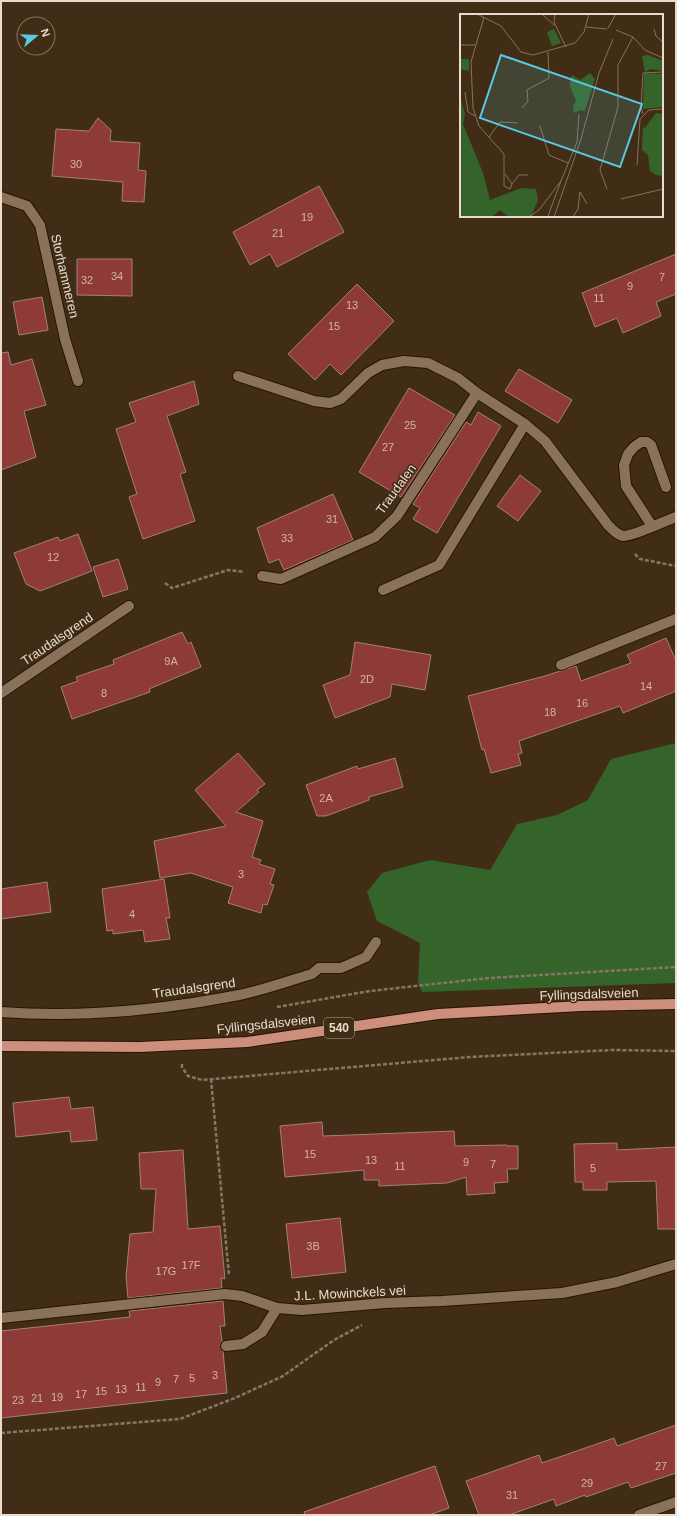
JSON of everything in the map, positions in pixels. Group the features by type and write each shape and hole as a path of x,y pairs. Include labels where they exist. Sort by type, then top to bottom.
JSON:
{"main road":[{"name":"Fyllingsdalsveien","path":"1,1046 140,1047 247,1042 438,1014 581,1006 676,1004"}],"street":[{"name":"Storhammeren","path":"1,197 27,206 40,225 65,339 78,380"},
{"path":"238,376 314,401 330,403 341,399 368,373 382,365 404,361 428,363 458,378 477,393 525,424 545,441 608,525 616,533 623,536 634,534 676,517"},
{"name":"Traudalen","path":"262,576 281,579 375,537 397,516 477,393"},
{"path":"384,590 439,565 525,424"},
{"path":"652,526 626,486 624,465 628,454 641,442 647,442 651,446 666,487"},
{"name":"Traudalsgrend","path":"1,693 129,606"},
{"path":"561,665 676,619"},
{"name":"Traudalsgrend","path":"1,1012 39,1015 96,1013 176,1005 240,995 312,974 319,968 341,968 366,957 376,942"},
{"name":"J.L. Mowinckels vei","path":"1,1318 231,1294 242,1296 277,1308 302,1310 385,1303 442,1301 562,1293 617,1282 676,1264"},
{"path":"226,1346 243,1344 262,1332 277,1308"},
{"path":"639,1515 676,1502"}],"path":[{"path":"627,535 636,557 676,566"},
{"path":"165,583 172,588 228,570 238,570 262,576"},
{"path":"270,1008 370,991 489,978 676,968"},
{"path":"180,1045 182,1067 188,1076 202,1080 469,1057 614,1050 676,1051"},
{"path":"211,1079 231,1294"},
{"path":"1,1433 180,1419 236,1398 283,1376 334,1340 369,1322 385,1303"}],"green space":[{"path":"676,743 676,983 422,992 418,983 420,943 377,921 367,892 382,873 430,860 490,870 517,824 557,815 588,800 611,759"}],"building":[{"path":"98,118 111,130 110,141 140,143 138,170 146,171 144,202 122,201 123,182 52,176 56,129 89,131"},
{"path":"319,186 344,232 277,267 270,254 250,265 233,232"},
{"path":"676,254 676,294 656,302 661,316 623,333 617,318 595,327 582,293"},
{"path":"77,259 132,259 132,296 77,295"},
{"path":"357,284 394,321 341,375 330,364 315,380 288,354"},
{"path":"42,297 48,330 19,335 13,302"},
{"path":"8,352 11,365 32,359 46,405 24,411 36,457 1,470 1,353"},
{"path":"519,369 572,400 558,423 505,391"},
{"path":"194,381 199,404 167,416 186,472 180,474 195,521 143,539 129,497 137,494 116,429 136,422 129,403"},
{"path":"409,388 455,415 401,497 359,472"},
{"path":"478,412 501,426 437,533 413,519 420,508 413,504 466,422 471,425"},
{"path":"520,475 541,491 518,521 497,506"},
{"path":"333,494 353,540 284,570 279,559 269,563 257,528"},
{"path":"78,534 92,571 40,591 26,584 14,553 58,537 60,541"},
{"path":"118,559 128,589 103,597 93,567"},
{"path":"182,632 188,644 191,642 201,667 149,689 150,692 72,719 61,687 78,681 76,677 114,664 113,660"},
{"path":"666,638 676,661 676,691 623,713 620,706 519,741 522,753 518,754 521,765 491,773 484,749 482,750 468,696 545,676 576,666 581,681 631,663 627,655"},
{"path":"355,642 431,655 425,690 392,684 390,697 335,718 323,685 350,675"},
{"path":"238,753 265,784 257,790 259,792 236,812 263,821 252,857 261,860 259,864 275,869 270,884 274,885 267,905 263,904 261,913 228,903 233,887 191,873 160,878 154,841 226,826 195,790"},
{"path":"395,758 403,787 369,797 369,800 326,816 317,816 306,785 357,766 358,769"},
{"path":"164,879 170,918 166,918 170,939 145,942 143,930 113,934 113,930 107,931 102,889"},
{"path":"47,882 51,912 1,919 1,889"},
{"path":"69,1097 71,1109 93,1107 97,1140 71,1142 70,1131 16,1137 13,1103"},
{"path":"322,1122 323,1136 454,1131 455,1146 518,1146 518,1169 507,1169 508,1182 494,1183 495,1193 467,1195 466,1177 447,1183 379,1186 379,1180 364,1180 364,1170 285,1177 280,1126"},
{"path":"617,1143 617,1150 676,1147 676,1229 658,1229 656,1181 607,1182 607,1190 583,1190 583,1182 575,1182 574,1144"},
{"path":"183,1150 188,1229 220,1226 225,1279 221,1278 222,1288 128,1298 126,1277 130,1234 153,1232 156,1189 141,1189 139,1153"},
{"path":"340,1218 346,1272 292,1278 286,1224"},
{"path":"223,1301 225,1326 220,1326 222,1341 220,1346 223,1351 227,1393 1,1418 1,1331 130,1317 129,1311"},
{"path":"676,1425 676,1473 631,1488 628,1482 586,1497 585,1495 556,1506 554,1499 509,1515 479,1515 466,1481 539,1455 542,1463 614,1438 617,1446"},
{"path":"435,1466 449,1508 429,1515 305,1515 304,1512"}]}
